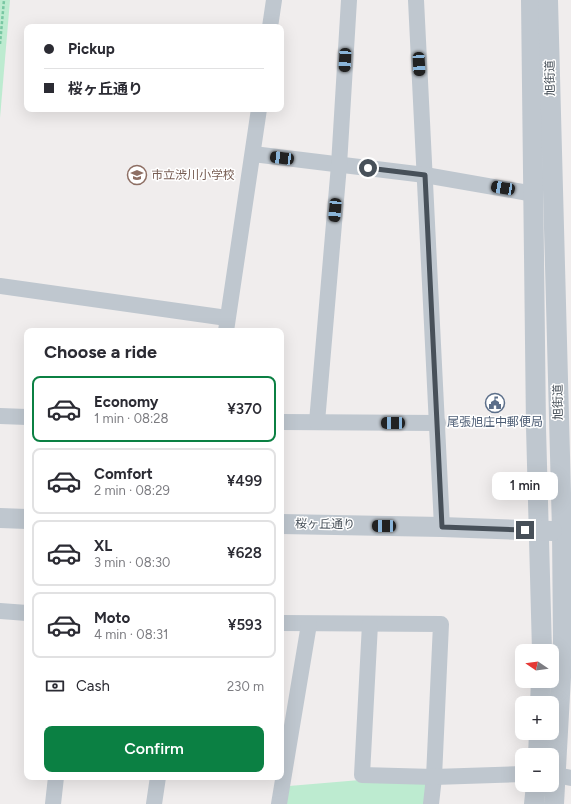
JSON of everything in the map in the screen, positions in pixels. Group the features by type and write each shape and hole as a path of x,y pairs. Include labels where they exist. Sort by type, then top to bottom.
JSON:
{"street":[{"path":"270,24 274,0"},
{"path":"317,422 339,165 349,0"},
{"path":"416,0 442,527"},
{"name":"旭街道","path":"531,0 538,531 542,644"},
{"name":"旭街道","path":"548,0 566,532 563,641 564,777 554,804"},
{"path":"0,286 226,324 259,112"},
{"path":"253,154 425,175 534,194"},
{"path":"0,416 24,417"},
{"path":"284,422 438,423"},
{"path":"0,518 24,519"},
{"name":"桜ヶ丘通り","path":"284,524 442,527 566,532"},
{"path":"0,611 24,613"},
{"path":"284,623 441,624 434,777 431,804"},
{"path":"284,774 309,624"},
{"path":"370,624 362,775 434,777 515,774"},
{"path":"53,804 56,780"},
{"path":"154,804 158,780"},
{"path":"279,804 283,780"},
{"path":"534,804 535,792"}],"path":[{"path":"0,44 4,0"}],"green space":[{"path":"0,0 10,0 0,118"},
{"path":"360,780 429,782 426,804 285,804 289,786"}],"place":[{"name":"市立渋川小学校","path":"137,175"},
{"name":"尾張旭庄中郵便局","path":"495,403"}],"route":[{"path":"368,168 425,175 442,527 525,530"}]}
